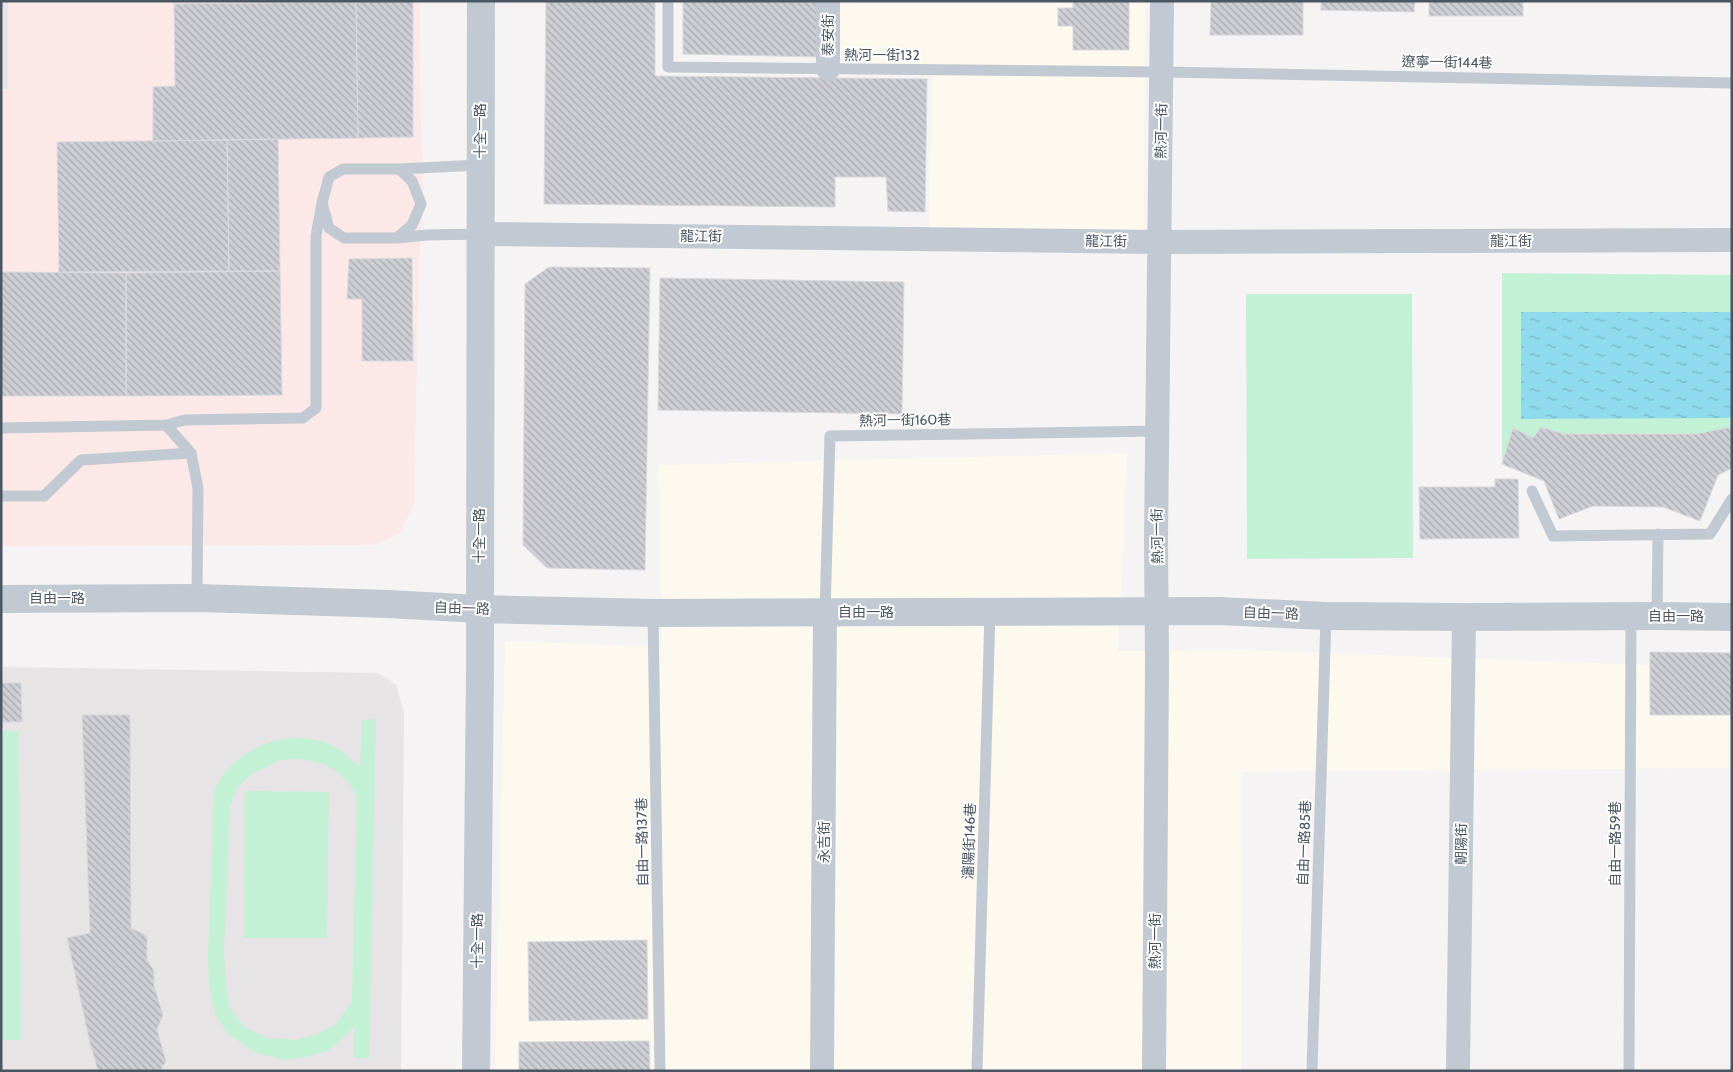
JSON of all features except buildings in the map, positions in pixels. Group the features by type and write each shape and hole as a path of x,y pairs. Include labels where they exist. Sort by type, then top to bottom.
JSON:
{"street":[{"name":"十全一路","path":"476,1071 481,1"},
{"name":"泰安街","path":"828,1 828,69"},
{"name":"熱河一街","path":"1154,1071 1156,538 1162,1"},
{"name":"龍江街","path":"480,234 1159,242 1732,240"},
{"name":"自由一路","path":"1,599 197,598 479,609 654,613 1219,611 1326,616 1732,617"},
{"name":"永吉街","path":"822,1071 826,613"},
{"name":"朝陽街","path":"1458,1071 1464,617"}],"lane":[{"name":"熱河一街132","path":"668,1 668,67 1162,72"},
{"name":"遼寧一街144巷","path":"1162,72 1732,83"},
{"path":"1,428 166,425 185,420 303,418 316,408 316,236 329,176 343,169 399,169 480,165"},
{"path":"397,238 412,225 421,204 412,180 399,169"},
{"path":"322,203 329,228 344,238 397,238 427,235 480,234"},
{"path":"166,425 192,452 198,488 197,598"},
{"name":"熱河一街160巷","path":"826,613 830,436 1158,431"},
{"path":"1,496 44,496 81,460 192,452"},
{"path":"1532,491 1552,536 1710,534 1732,499"},
{"name":"自由一路59巷","path":"1629,1071 1644,616 1658,534"},
{"name":"瀋陽街146巷","path":"978,1071 990,612"},
{"name":"自由一路137巷","path":"654,613 660,1071"},
{"name":"自由一路85巷","path":"1312,1071 1326,616"}],"shaded area":[{"path":"1,1 8,1 8,89 1,89"},
{"path":"8,1 420,1 421,132 424,202 419,257 414,504 400,533 374,545 1,546 1,89 8,89"},
{"path":"840,1 1145,1 1144,230 929,232 932,65 840,67"},
{"path":"1127,453 1118,651 1243,650 1732,668 1732,768 1242,772 1241,1071 495,1071 505,641 662,647 658,465"},
{"path":"1,667 378,673 396,685 404,713 401,1071 1,1071"}],"green space":[{"path":"1502,273 1732,275 1732,468 1718,475 1700,521 1663,507 1593,506 1559,519 1544,481 1502,464"},
{"path":"1246,294 1412,294 1413,558 1247,559"},
{"path":"376,719 369,1058 354,1058 354,1026 329,1050 309,1056 283,1060 254,1052 228,1034 215,1014 209,984 208,957 214,792 220,779 235,762 247,753 273,741 301,738 329,744 342,751 360,767 362,720","holes":["281,760 308,760 325,765 339,773 357,795 352,1001 336,1024 318,1034 296,1040 267,1038 244,1027 230,1008 226,988 224,950 230,807 238,786 252,774"]},
{"path":"1,731 18,731 21,1040 1,1040"},
{"path":"245,791 329,792 327,938 244,938"}],"water":[{"path":"1521,312 1732,312 1732,418 1521,419"}]}
